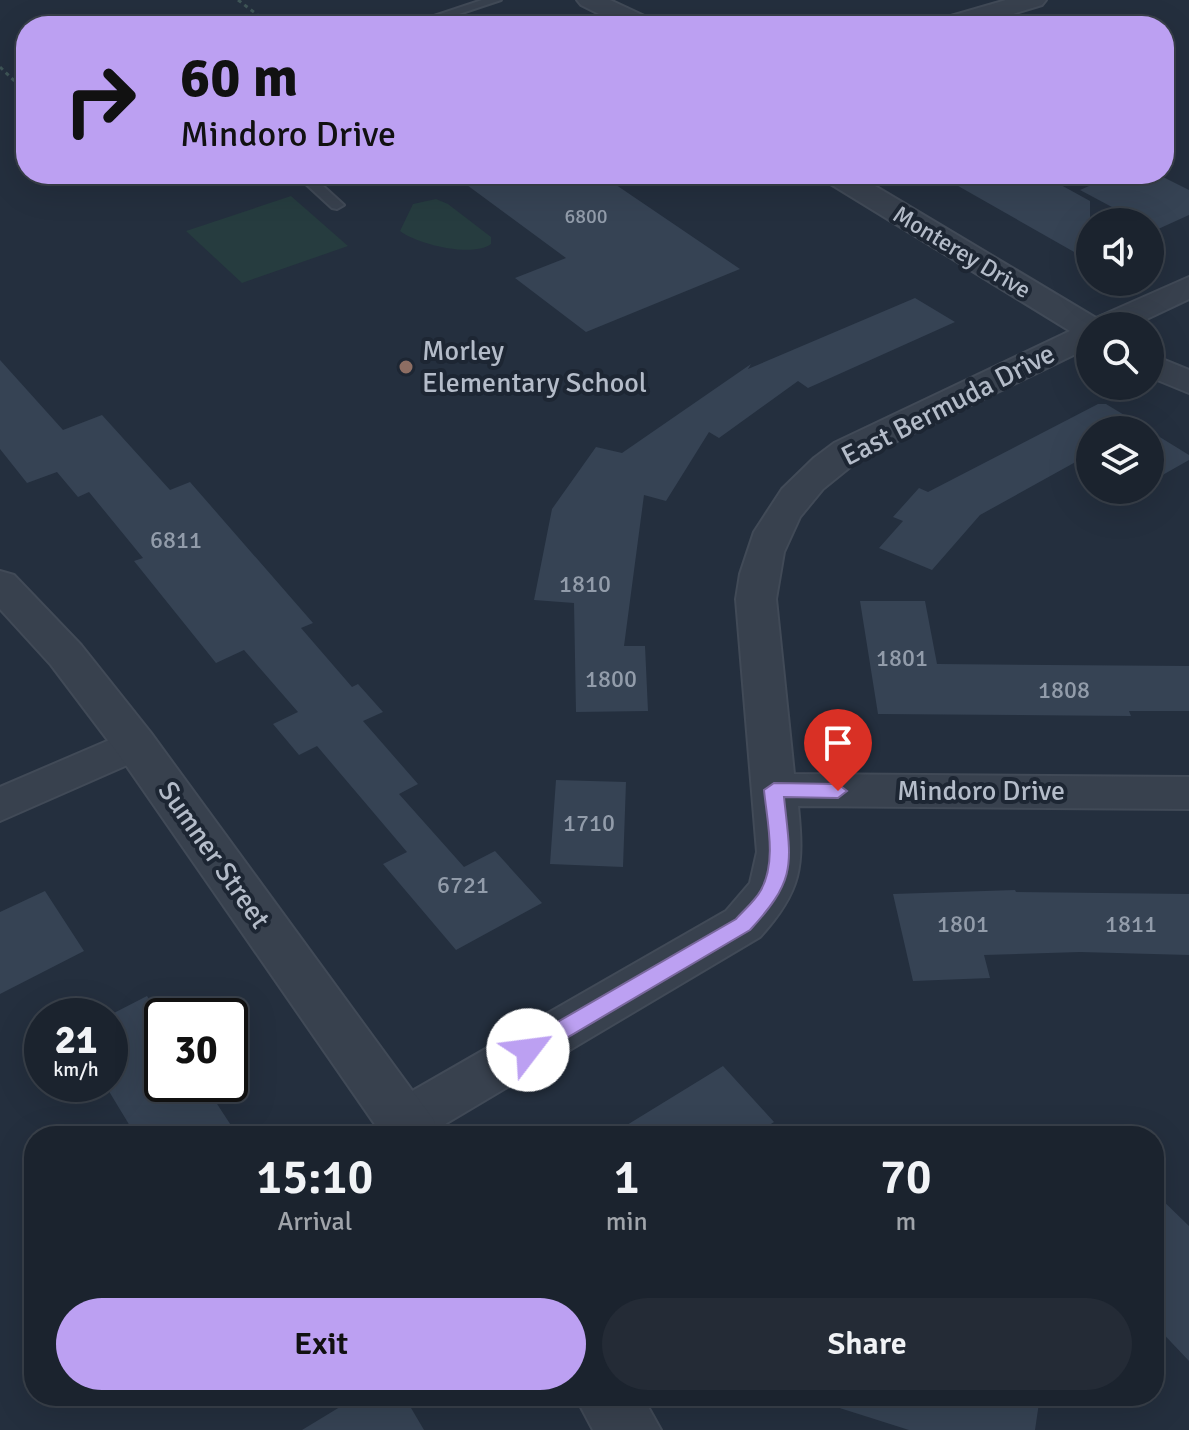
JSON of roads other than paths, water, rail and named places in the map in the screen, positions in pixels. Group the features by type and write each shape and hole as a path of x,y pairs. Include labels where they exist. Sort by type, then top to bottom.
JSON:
{"street":[{"path":"590,0 623,16"},
{"path":"979,16 1033,0"},
{"name":"Monterey Drive","path":"850,184 1076,323"},
{"path":"1136,312 1189,287"},
{"name":"East Bermuda Drive","path":"414,1126 743,924 768,897 778,875 780,852 756,599 759,565 774,526 818,473 847,451 1076,339"},
{"path":"1164,371 1189,383"},
{"name":"Sumner Street","path":"0,584 66,655 135,744 407,1126"},
{"path":"0,805 135,744"},
{"name":"Mindoro Drive","path":"774,790 1189,793"},
{"path":"612,1406 630,1430"}],"lane":[{"path":"443,16 495,0"},
{"path":"313,184 337,205"}],"place":[{"name":"Morley Elementary School","path":"406,367"}]}
